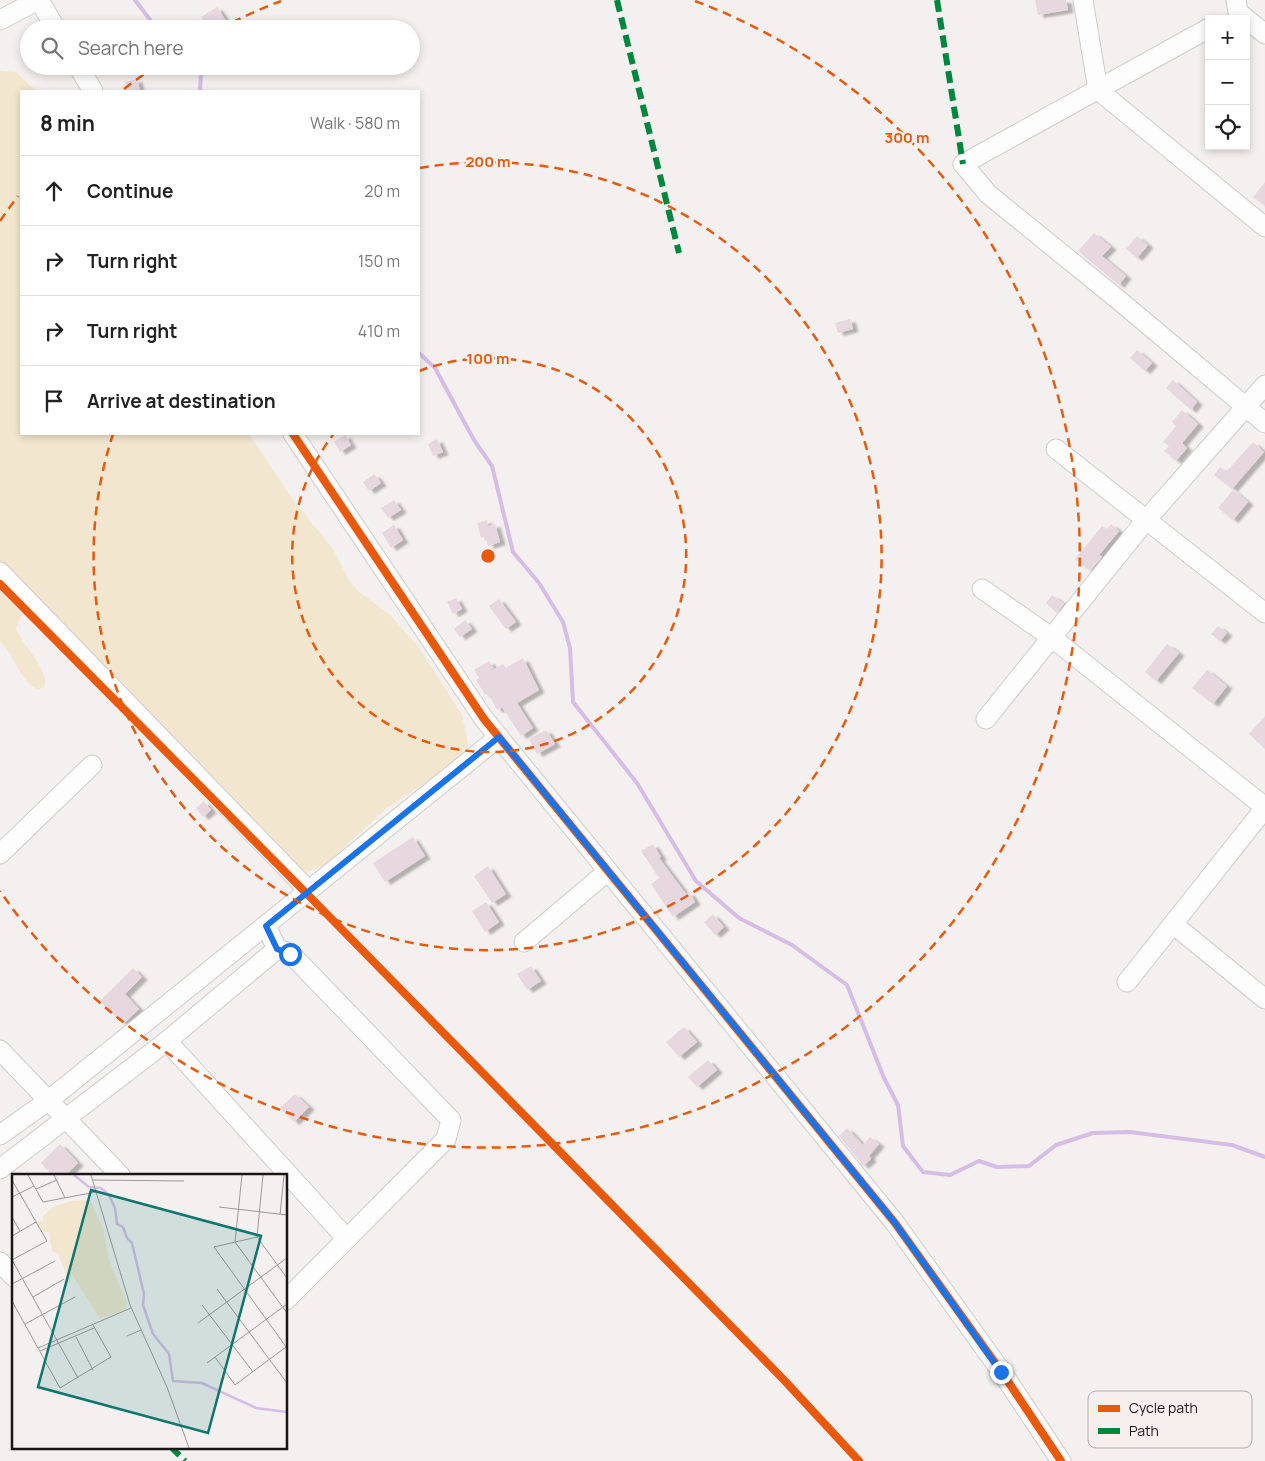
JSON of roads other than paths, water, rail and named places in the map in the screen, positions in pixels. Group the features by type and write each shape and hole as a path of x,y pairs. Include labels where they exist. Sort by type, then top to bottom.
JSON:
{"street":[{"path":"0,20 39,0 51,20"},
{"path":"1083,0 1098,90 1265,227"},
{"path":"1233,10 1265,34"},
{"path":"1205,30 963,164 988,194 1121,302 1265,423"},
{"path":"83,75 92,90"},
{"path":"986,719 1146,520 1265,385"},
{"path":"294,435 484,719 895,1223 1061,1461"},
{"path":"1056,449 1265,613"},
{"path":"0,572 309,891"},
{"path":"982,589 1052,637 1265,807 1127,982"},
{"path":"0,1136 49,1100 499,737"},
{"path":"0,854 92,765"},
{"path":"524,942 608,872"},
{"path":"1173,924 1265,999"},
{"path":"266,926 277,949 290,954 450,1120 446,1139 288,1298"},
{"path":"0,1169 167,1041 277,949"},
{"path":"167,1041 288,1174"},
{"path":"0,1050 119,1174"},
{"path":"288,1174 347,1239"},
{"path":"0,1262 12,1275"}],"waterway":[{"path":"135,0 150,20"},
{"path":"200,90 201,75"},
{"path":"420,354 435,368 474,440 492,466 513,552 539,583 563,622 570,648 573,702 637,783 696,881 739,918 792,945 847,985 884,1078 898,1105 903,1146 923,1172 950,1175 979,1161 997,1167 1029,1166 1056,1145 1093,1133 1130,1132 1232,1145 1265,1157"}]}
